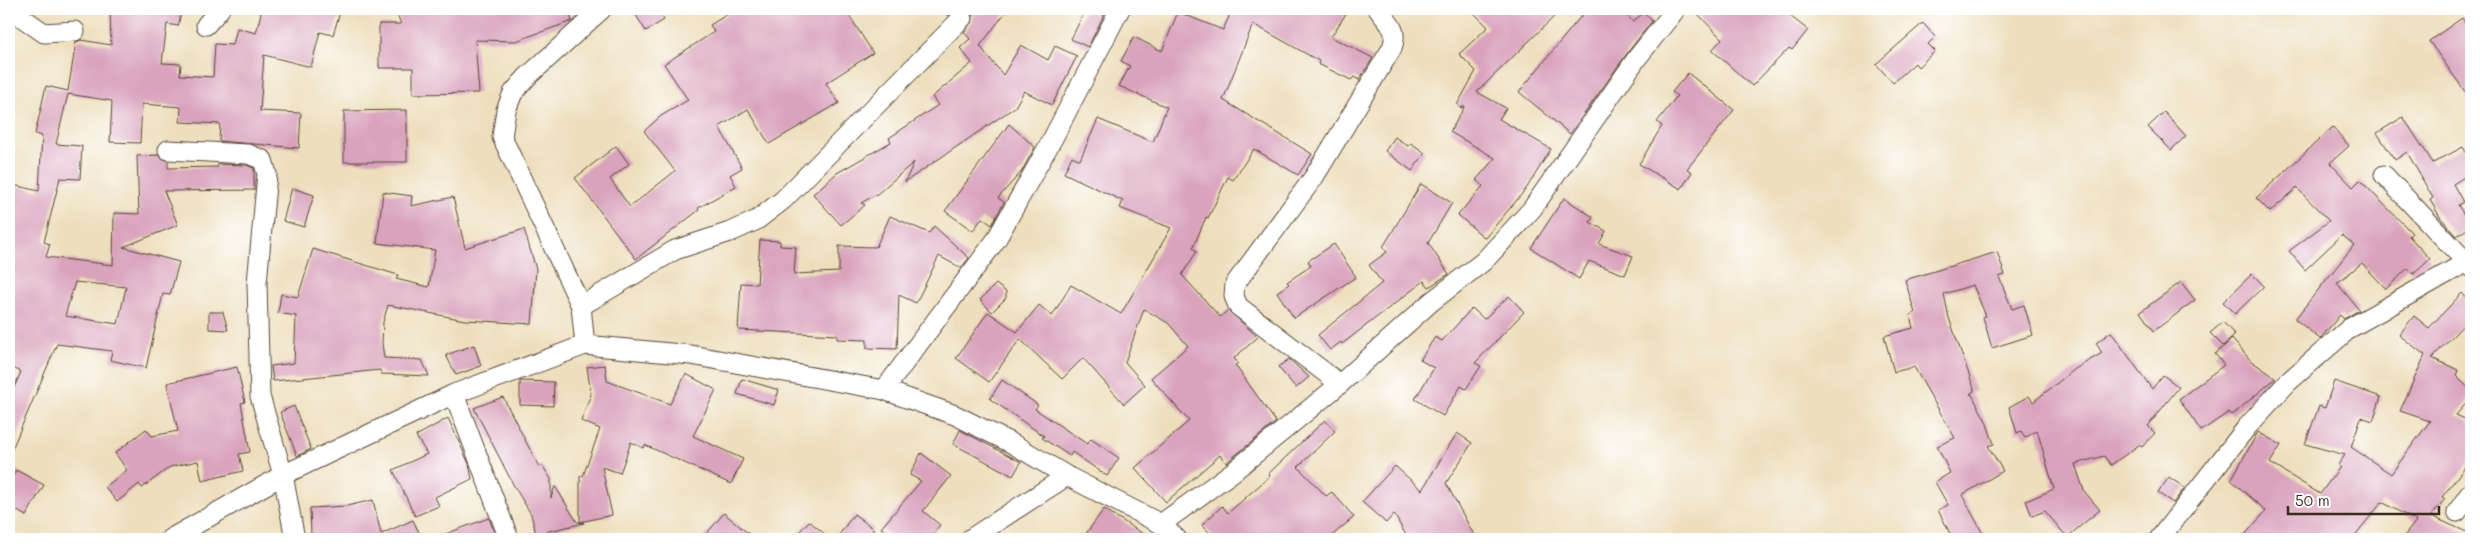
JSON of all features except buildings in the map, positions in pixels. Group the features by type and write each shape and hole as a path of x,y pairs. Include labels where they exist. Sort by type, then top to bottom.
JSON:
{"street":[{"path":"10,9 44,33 75,31"},
{"path":"206,25 220,9"},
{"path":"585,345 581,306 502,137 502,127 513,93 527,77 602,9"},
{"path":"884,390 996,240 1053,138 1120,9"},
{"path":"1340,384 1238,306 1234,296 1235,284 1314,177 1392,48 1396,38 1392,26 1378,9"},
{"path":"1161,524 1234,471 1340,384 1431,302 1484,261 1532,209 1637,58 1676,9"},
{"path":"581,306 674,250 733,231 757,220 783,200 962,18"},
{"path":"168,150 248,154 263,160 267,174 257,283 260,396 283,475 295,539"},
{"path":"2159,539 2247,427 2288,382 2350,328 2469,264 2384,175"},
{"path":"170,539 283,475 454,394 585,345 691,355 884,390 955,415 1013,444 1066,476 1161,524 1177,539"},
{"path":"454,394 509,539"},
{"path":"970,539 1066,476"},
{"path":"2457,512 2471,492"}]}
